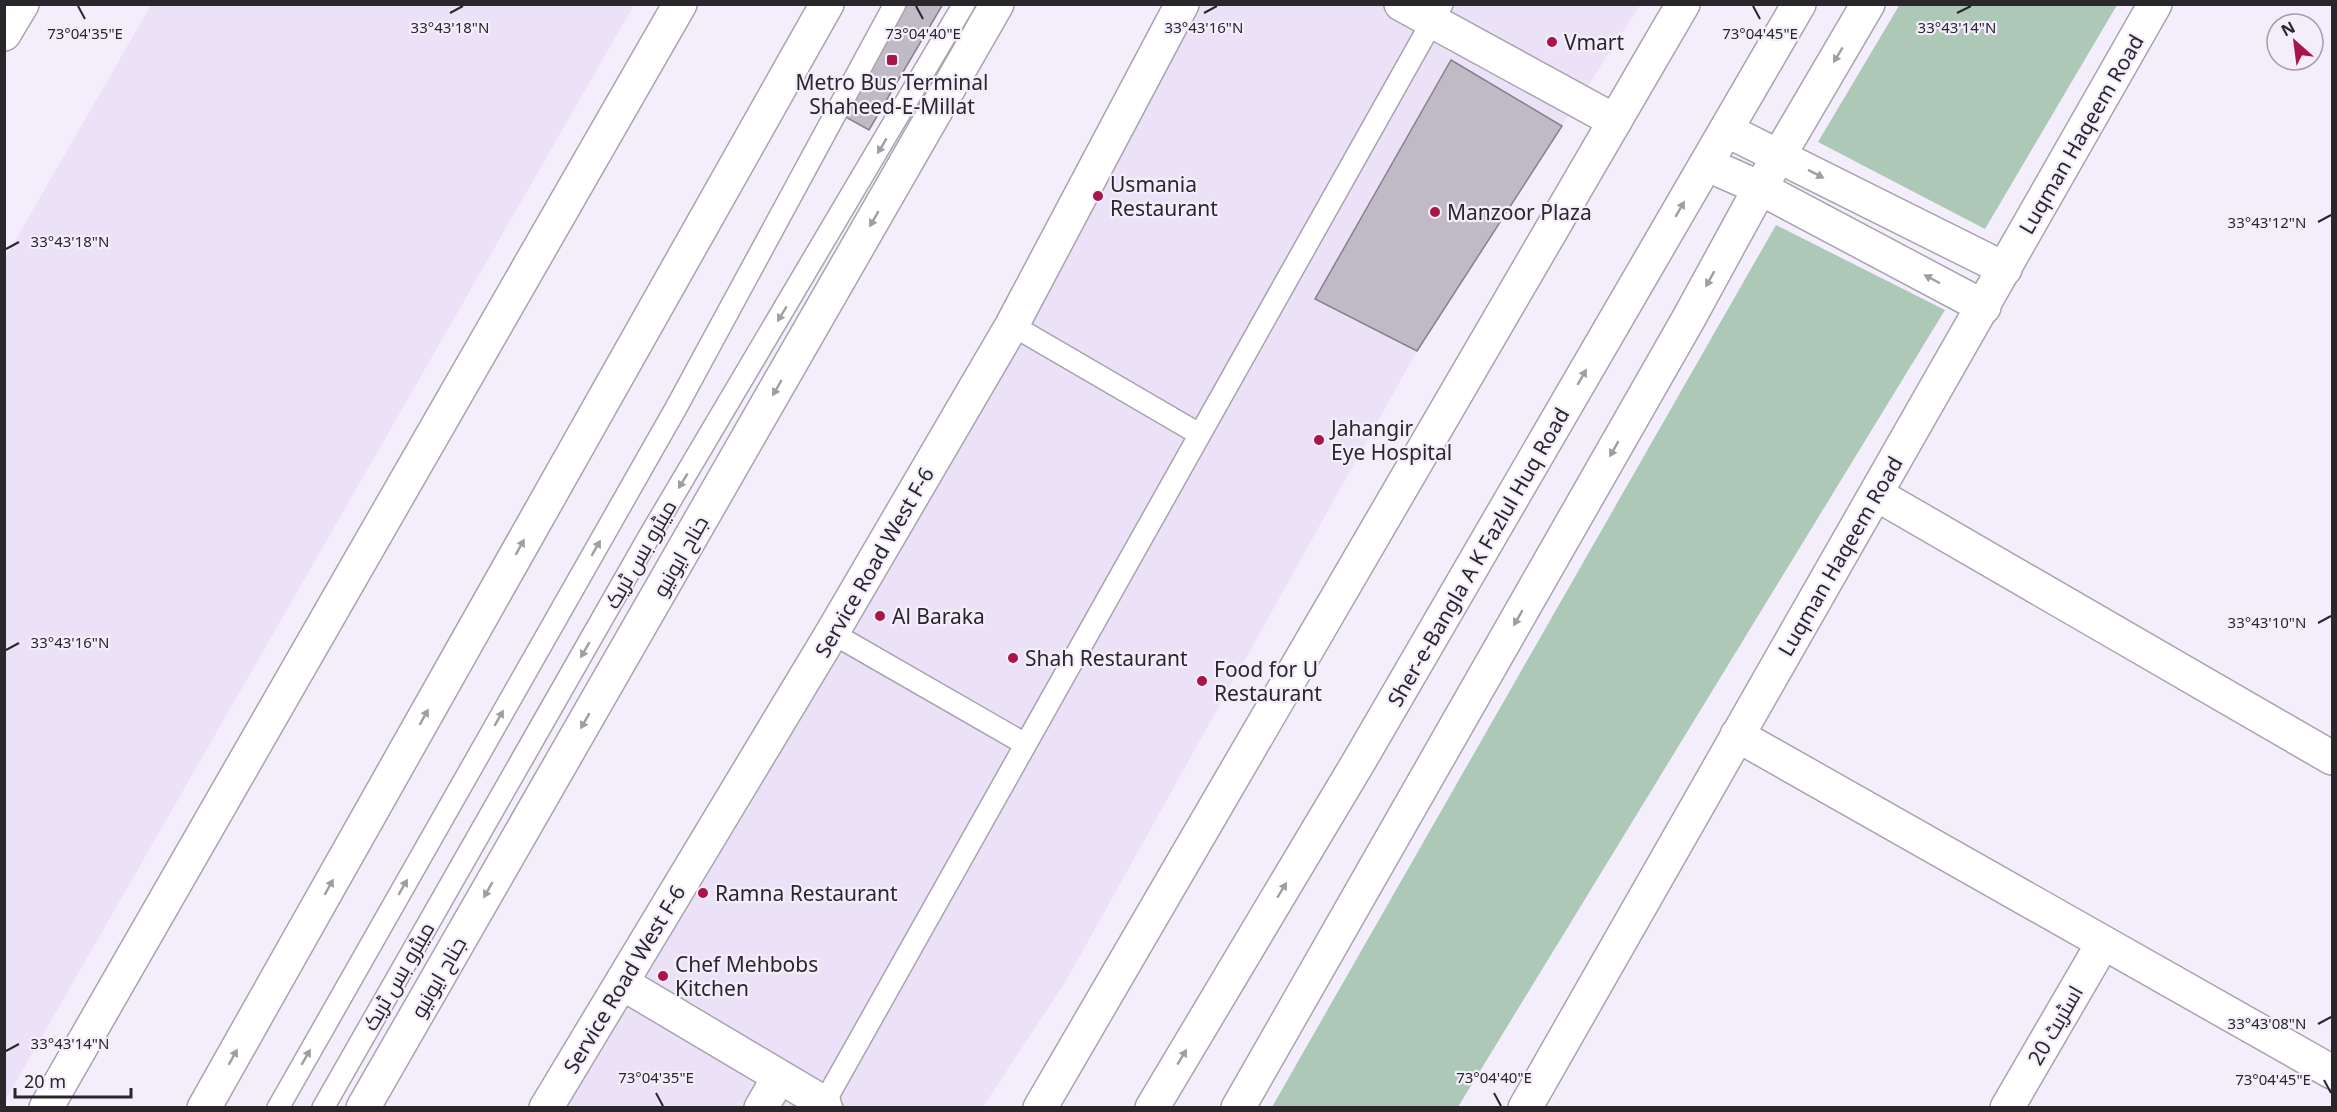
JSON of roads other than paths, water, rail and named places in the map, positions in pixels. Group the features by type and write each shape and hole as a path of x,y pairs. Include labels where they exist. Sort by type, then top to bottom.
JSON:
{"street":[{"path":"4,34 21,4"},
{"path":"46,1107 680,4"},
{"path":"204,1107 826,4"},
{"name":"جناح ایونیو","path":"363,1107 998,4"},
{"name":"Service Road West F-6","path":"546,1107 832,633 1012,325 1182,4"},
{"path":"1401,4 1437,13 1615,121"},
{"path":"1040,1107 1683,4"},
{"name":"Sher-e-Bangla A K Fazlul Huq Road","path":"1152,1107 1373,737 1798,4"},
{"path":"1238,1107 1689,318 1760,188 1868,4"},
{"name":"Luqman Haqeem Road","path":"1525,1107 2155,4"},
{"path":"1726,130 2005,269"},
{"path":"1706,164 1760,188 1984,307"},
{"path":"1876,494 2332,758"},
{"path":"1737,735 2332,1072"},
{"name":"اسٹریٹ 20","path":"2007,1107 2103,943"},
{"path":"622,983 828,1105"},
{"path":"762,1107 779,1077"}],"lane":[{"name":"میٹرو بس ٹریک","path":"278,1107 676,408 895,4"},
{"name":"میٹرو بس ٹریک","path":"323,1107 650,535 964,4"},
{"path":"828,1105 1025,744 1437,13"},
{"path":"1012,325 1199,434"},
{"path":"832,633 1025,744"}],"place":[{"name":"Vmart","path":"1552,42"},
{"name":"Metro Bus Terminal Shaheed-E-Millat","path":"892,60"},
{"name":"Usmania Restaurant","path":"1098,196"},
{"name":"Manzoor Plaza","path":"1435,212"},
{"name":"Jahangir Eye Hospital","path":"1319,440"},
{"name":"Al Baraka","path":"880,616"},
{"name":"Shah Restaurant","path":"1013,658"},
{"name":"Food for U Restaurant","path":"1202,681"},
{"name":"Ramna Restaurant","path":"703,893"},
{"name":"Chef Mehbobs Kitchen","path":"663,976"}]}
